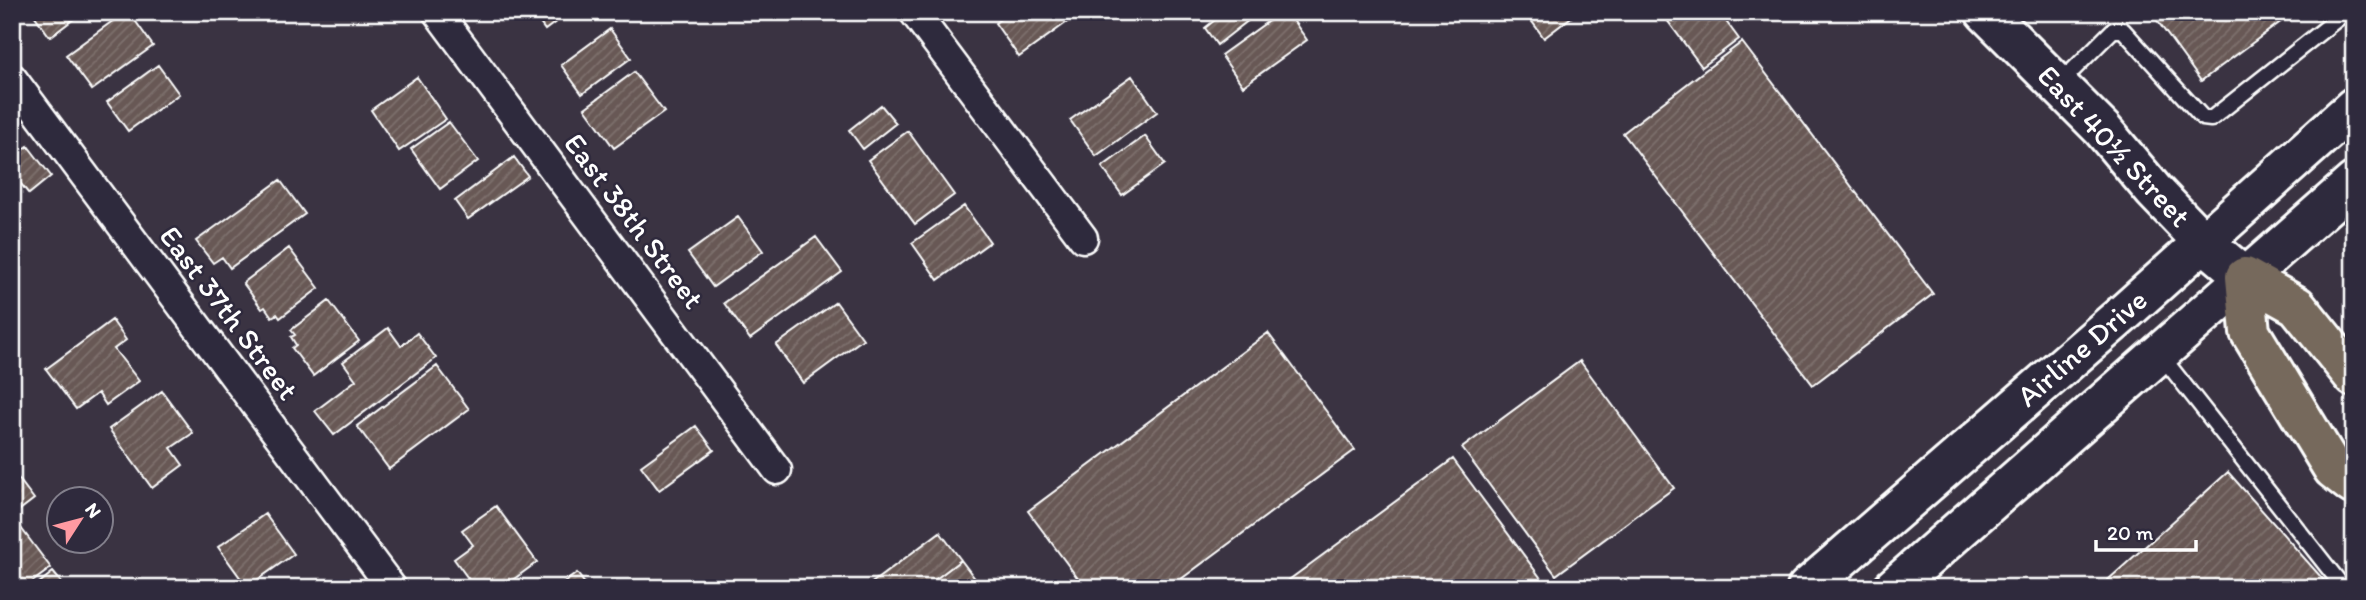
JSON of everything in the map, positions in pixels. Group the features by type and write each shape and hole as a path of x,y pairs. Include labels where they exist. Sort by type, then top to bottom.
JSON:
{"highway":[{"path":"2353,486 2333,469 2256,343 2250,332 2246,292 2297,306 2354,377"}],"main road":[{"name":"East 40½ Street","path":"1985,12 2059,84 2246,292"},
{"name":"Airline Drive","path":"1807,588 2124,313 2201,240 2354,107"},
{"name":"Airline Drive","path":"1893,588 2159,353 2246,292 2354,183"}],"street":[{"name":"East 38th Street","path":"437,12 778,470"},
{"path":"914,12 1083,238"},
{"name":"East 37th Street","path":"12,78 392,588"}],"lane":[{"path":"2059,84 2113,30 2123,30 2203,118 2211,119 2346,12"},
{"path":"2159,353 2344,588"}],"building":[{"path":"32,12 83,12 50,37"},
{"path":"125,12 129,12 153,46 92,90 66,55"},
{"path":"532,12 569,12 545,30"},
{"path":"1010,12 1065,12 1070,20 1019,57 995,23"},
{"path":"1225,12 1259,12 1217,45 1205,28"},
{"path":"1281,12 1287,12 1307,40 1243,86 1221,55"},
{"path":"1525,12 1578,12 1544,38"},
{"path":"1661,12 1719,12 1739,39 1702,67"},
{"path":"2151,12 2294,12 2201,81"},
{"path":"610,29 631,58 582,94 561,65"},
{"path":"1742,42 1933,294 1813,385 1623,133"},
{"path":"158,65 179,94 128,131 107,102"},
{"path":"634,72 664,112 614,148 585,108"},
{"path":"1132,76 1157,112 1096,156 1070,120"},
{"path":"417,77 446,119 399,151 371,110"},
{"path":"881,105 896,123 863,149 849,130"},
{"path":"449,122 478,161 440,189 411,149"},
{"path":"908,131 954,195 915,224 868,160"},
{"path":"1145,136 1165,164 1122,195 1102,167"},
{"path":"28,146 51,176 29,194 12,173 12,159"},
{"path":"514,157 528,176 468,219 455,201"},
{"path":"280,180 305,214 230,268 222,257 213,263 196,241"},
{"path":"964,206 990,242 938,280 912,243"},
{"path":"738,217 763,251 713,287 688,253"},
{"path":"816,237 842,272 750,339 724,303"},
{"path":"289,248 319,288 280,318 277,314 272,317 265,307 262,309 243,283"},
{"path":"329,301 359,341 313,376 292,348 296,345 291,337 295,335 291,330"},
{"path":"836,302 863,339 803,383 776,345"},
{"path":"112,320 126,340 114,349 139,381 106,405 98,393 76,409 46,369"},
{"path":"388,328 401,346 417,333 436,358 334,435 315,411 356,380 343,362"},
{"path":"1268,333 1355,450 1169,588 1085,588 1028,511"},
{"path":"1580,361 1674,488 1556,575 1462,448"},
{"path":"437,366 469,409 389,469 357,426"},
{"path":"162,391 193,433 171,448 183,465 152,488 109,429"},
{"path":"696,426 714,450 659,490 641,466"},
{"path":"1453,459 1548,588 1278,588"},
{"path":"12,470 34,499 12,516"},
{"path":"2228,472 2329,586 2099,588"},
{"path":"496,506 537,562 502,588 475,588 454,559 473,545 462,530"},
{"path":"265,514 294,554 247,587 218,547"},
{"path":"21,528 51,568 24,588 12,588 12,535"},
{"path":"940,532 961,560 924,588 865,588"},
{"path":"961,560 982,588 924,588"},
{"path":"53,572 66,588 33,588"},
{"path":"577,573 588,588 557,588"}]}
